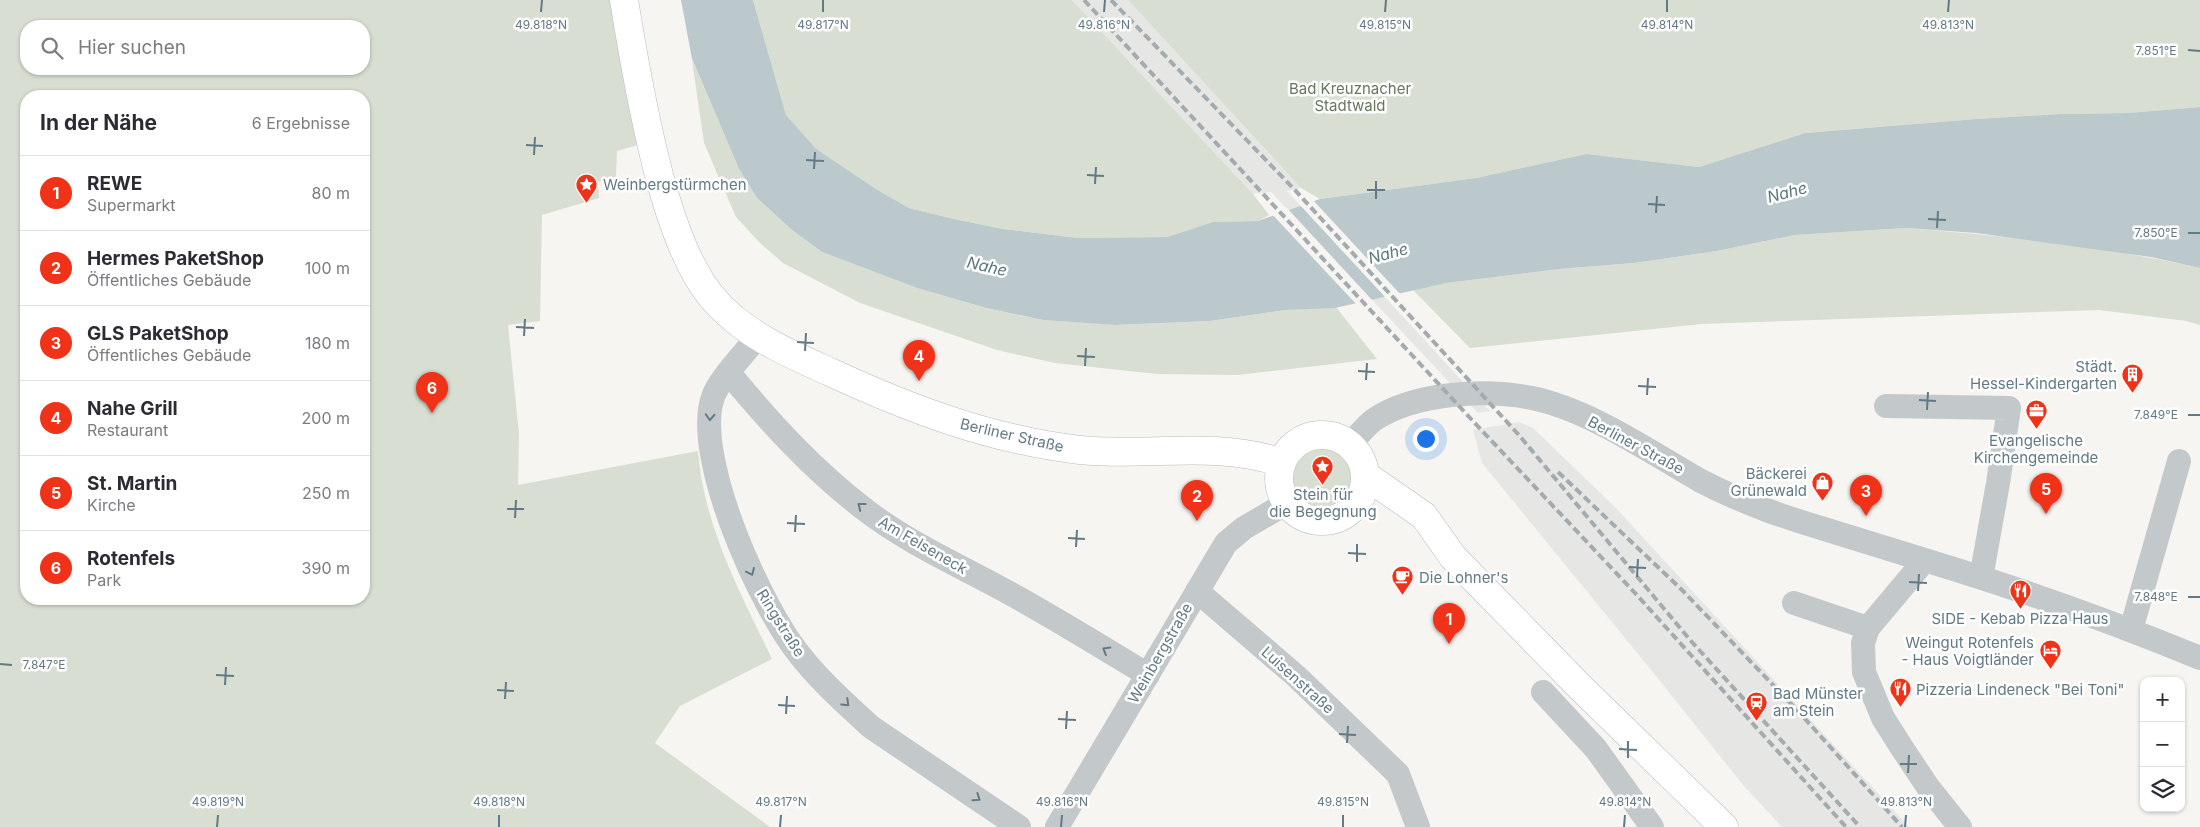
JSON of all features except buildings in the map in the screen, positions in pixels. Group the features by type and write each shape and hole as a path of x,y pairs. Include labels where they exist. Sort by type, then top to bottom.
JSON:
{"main road":[{"name":"Berliner Straße","path":"624,0 636,74 656,166 673,223 693,269 732,318 758,336 809,362 888,398 929,414 1002,436 1082,450 1106,452 1199,450 1259,456 1282,462"},
{"path":"1331,436 1350,445 1361,460 1363,486 1346,514 1327,521 1304,517 1295,511 1287,503 1280,483 1282,462 1294,446 1311,437 1331,436"},
{"path":"1363,486 1424,516 1453,557 1581,688 1724,827"}],"street":[{"name":"Ringstraße","path":"758,336 720,384 713,397 710,411 711,445 720,492 747,563 761,593 788,639 818,676 871,727 1018,827"},
{"name":"Am Felseneck","path":"729,373 807,461 869,513 900,535 1046,614 1148,675"},
{"name":"Berliner Straße","path":"1350,445 1375,419 1402,406 1421,401 1465,394 1492,394 1533,399 1560,406 1577,414 1626,438 1731,496 1769,511 1981,578 2131,630 2200,658"},
{"path":"1886,406 2009,408 1981,578"},
{"path":"2131,630 2179,461"},
{"name":"Weinbergstraße","path":"1057,827 1197,591 1232,536 1287,503"},
{"path":"1925,560 1868,628 1863,650 1864,672 1883,718 1928,786 1960,827"},
{"name":"Luisenstraße","path":"1197,591 1296,676 1398,774 1418,827"},
{"path":"1794,604 1868,628"},
{"path":"1543,692 1596,749 1652,827"}],"shaded area":[{"path":"1072,0 1128,0 1301,188 1287,191 1490,411 1478,413 1271,192 1253,194"},
{"path":"1519,422 1533,428 1616,508 1909,827 1782,827 1743,785 1482,463 1473,430"}],"green space":[{"path":"0,0 616,0 641,144 617,151 616,177 598,182 599,198 542,215 540,321 508,325 519,434 518,485 698,451 702,479 716,533 736,584 772,659 680,706 655,743 770,827 0,827"},
{"path":"753,0 1072,0 1253,194 1269,215 1258,221 1213,222 1167,237 1078,238 1003,229 909,208 815,149 786,115"},
{"name":"Bad Kreuznacher Stadtwald","path":"1128,0 2200,0 2200,107 2128,113 2060,114 1976,119 1805,133 1699,167 1586,154 1476,178 1320,199 1301,188"},
{"path":"692,60 739,169 757,198 792,230 822,252 917,288 985,308 1043,320 1116,325 1210,321 1286,310 1336,307 1377,359 1238,375 1157,374 1055,363 997,350 860,303 783,263 760,243 736,217 704,143"},
{"path":"1906,228 2091,248 2200,268 2200,325 2186,321 2099,310 1702,324 1470,348 1412,289 1560,269 1634,263 1717,251 1795,235"},
{"path":"1323,449 1340,454 1348,462 1353,479 1348,496 1340,504 1323,509 1306,504 1298,496 1293,479 1298,462 1306,454"}],"water":[{"name":"Nahe","path":"681,0 753,0 786,115 816,149 876,189 909,208 1003,229 1078,238 1167,237 1213,222 1258,221 1320,199 1476,178 1586,154 1699,167 1805,133 1976,119 2060,114 2128,113 2200,107 2200,268 2151,257 1976,233 1906,228 1795,235 1717,251 1634,263 1560,269 1446,283 1335,308 1286,310 1210,321 1115,325 1043,320 986,308 917,288 822,252 792,230 757,198 739,169 692,59"}],"pier":[{"path":"1312,199 1401,295 1386,298 1299,204"},
{"path":"1286,207 1373,301 1357,305 1270,212"}],"railway":[{"path":"1084,0 1471,419 1635,593 1846,827"},
{"path":"1111,0 1294,189 1518,434 1691,641 1860,827"},
{"path":"1558,472 1682,590 1798,711 1902,827"}],"place":[{"name":"Weinbergstürmchen","path":"587,203"},
{"name":"Nahe Grill","path":"919,381"},
{"name":"Städt. Hessel-Kindergarten","path":"2133,394"},
{"name":"Rotenfels","path":"432,413"},
{"name":"Evangelische Kirchengemeinde","path":"2036,430"},
{"name":"Stein für die Begegnung","path":"1323,485"},
{"name":"Bäckerei Grünewald","path":"1823,501"},
{"name":"St. Martin","path":"2046,514"},
{"name":"GLS PaketShop","path":"1866,516"},
{"name":"Hermes PaketShop","path":"1197,521"},
{"name":"Die Lohner's","path":"1403,596"},
{"name":"SIDE - Kebab Pizza Haus","path":"2020,609"},
{"name":"REWE","path":"1449,644"},
{"name":"Weingut Rotenfels - Haus Voigtländer","path":"2050,670"},
{"name":"Pizzeria Lindeneck \"Bei Toni\"","path":"1900,708"},
{"name":"Bad Münster am Stein","path":"1757,721"}]}
